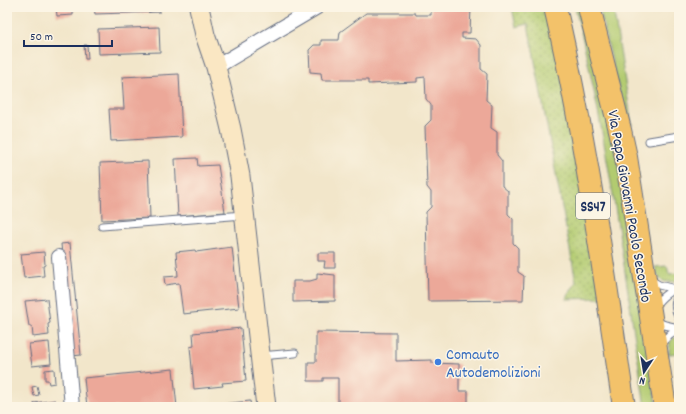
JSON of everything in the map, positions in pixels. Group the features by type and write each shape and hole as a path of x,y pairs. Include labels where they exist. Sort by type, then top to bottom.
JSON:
{"main road":[{"name":"SS47","path":"555,7 588,172 624,407"},
{"name":"SS47","path":"565,7 586,102 634,407"},
{"name":"Via Papa Giovanni Paolo Secondo","path":"589,7 622,136 665,407"}],"street":[{"path":"199,7 205,35 216,67 236,151 266,407"},
{"path":"216,67 316,7"},
{"path":"59,258 72,407"}],"lane":[{"path":"649,141 679,136"},
{"path":"102,226 244,215"},
{"path":"644,275 659,285 678,290"},
{"path":"678,290 660,300 655,306 651,317 664,325 679,328"},
{"path":"678,290 675,306 679,317"},
{"path":"656,352 664,340 679,328"},
{"path":"260,356 295,353"}],"green space":[{"path":"512,7 549,7 602,298 566,299 576,282 528,24 516,27"},
{"path":"575,7 585,7 606,91 657,407 645,407 615,206 587,56"},
{"path":"599,7 613,7 632,125 620,94"},
{"path":"667,266 669,274 679,273 679,281 666,282 660,279 655,267"},
{"path":"679,336 679,353 669,354 670,341"}],"building":[{"path":"56,7 73,7 73,15 57,16"},
{"path":"94,7 160,7 160,12 95,14"},
{"path":"431,7 471,7 470,33 462,33 462,38 476,39 481,45 481,69 487,74 486,100 492,105 491,128 497,132 497,155 502,161 502,186 508,191 508,214 513,219 513,243 518,248 518,272 524,276 523,300 428,301 426,212 431,207 431,192 427,187 425,126 431,120 431,105 426,99 425,77 417,78 417,82 368,84 368,80 322,80 321,73 310,72 309,50 314,45 321,45 321,40 339,40 340,32 366,13 415,13 416,15 431,15"},
{"path":"159,27 160,52 99,54 98,29"},
{"path":"84,45 87,45 88,59 85,59"},
{"path":"179,74 182,137 111,141 109,109 124,109 122,77"},
{"path":"197,158 198,166 218,165 225,212 178,216 175,159"},
{"path":"148,161 150,218 102,220 100,163"},
{"path":"70,243 81,355 72,356 61,244"},
{"path":"232,247 239,308 183,314 179,283 165,285 164,277 178,276 176,252 195,250 196,252"},
{"path":"44,252 44,276 24,278 21,254"},
{"path":"318,253 335,253 335,268 324,268 325,261 318,261"},
{"path":"317,273 335,275 335,301 293,302 293,281 310,281 317,279"},
{"path":"47,299 50,323 48,324 49,335 33,337 32,326 29,326 25,301"},
{"path":"241,328 246,381 222,383 223,386 194,389 190,347 194,346 193,333"},
{"path":"316,332 396,333 396,361 432,360 432,363 459,364 459,391 468,391 468,407 338,407 338,378 323,378 323,381 308,381 308,362 316,362"},
{"path":"49,342 51,364 32,366 29,344"},
{"path":"54,369 55,383 49,384 48,380 45,380 45,370"},
{"path":"173,369 177,407 87,407 84,378"},
{"path":"37,386 39,395 34,396 32,387"},
{"path":"55,400 55,407 35,407 34,403"},
{"path":"250,401 251,407 202,407 202,406"}],"place":[{"name":"Comauto Autodemolizioni","path":"438,362"}]}
